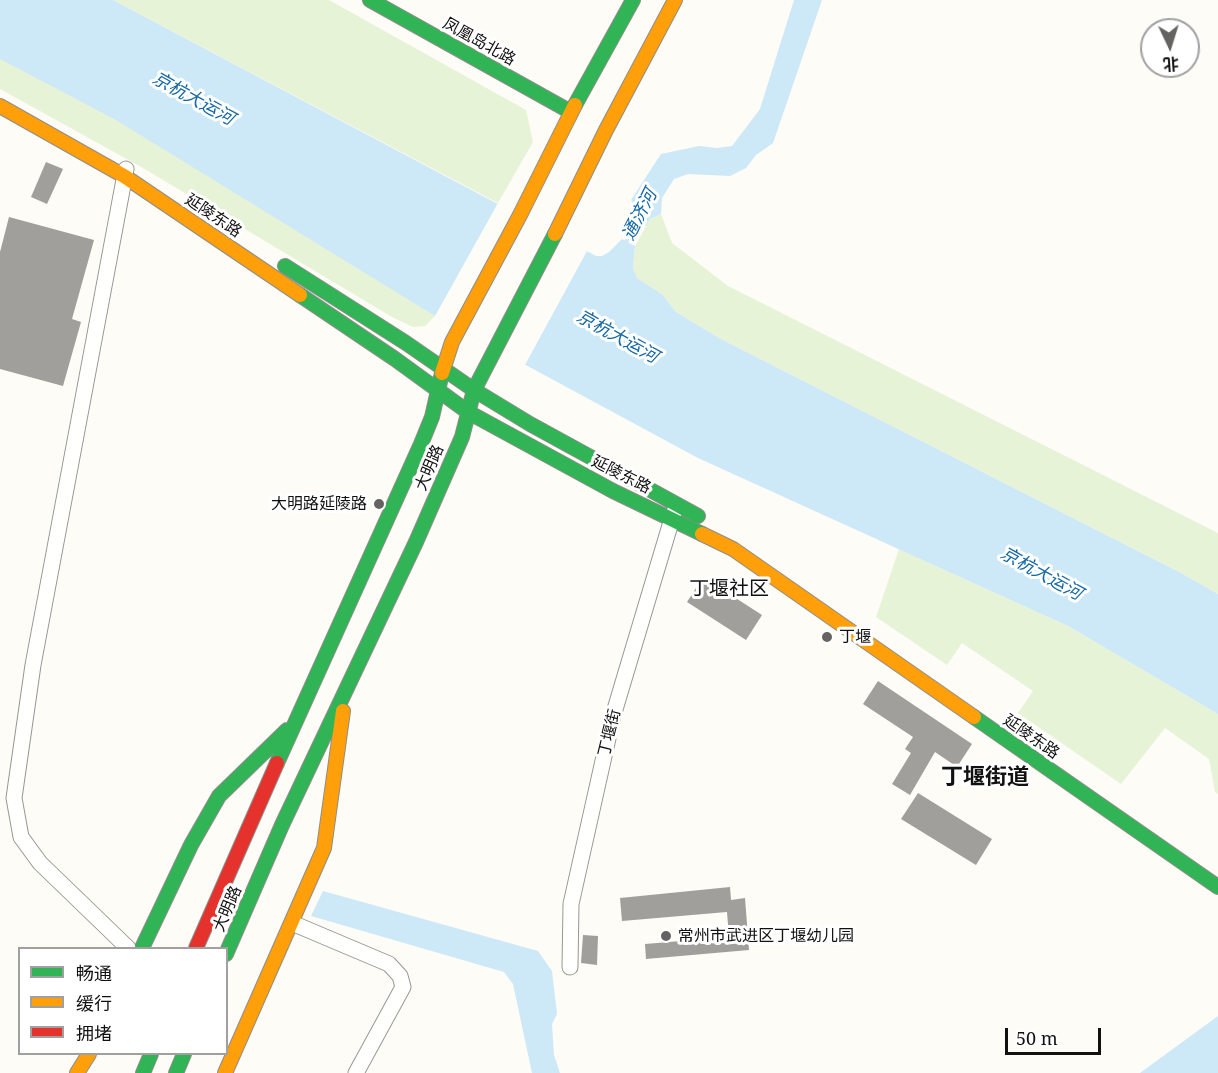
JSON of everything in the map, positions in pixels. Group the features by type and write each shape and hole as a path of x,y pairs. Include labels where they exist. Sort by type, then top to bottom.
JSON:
{"main road":[{"name":"凤凰岛北路","path":"370,0 571,112"},
{"name":"大明路","path":"196,947 421,444 432,417 437,391 452,342 520,215 571,112 633,0"},
{"name":"大明路","path":"228,949 282,825 416,542 462,437 474,390 675,0"},
{"name":"延陵东路","path":"0,94 237,236"},
{"name":"延陵东路","path":"0,106 126,171 386,352 468,412 613,491 733,549 1218,887"},
{"name":"延陵东路","path":"277,261 530,424 676,503 775,562 1041,752 1218,874"},
{"path":"225,1073 324,848 346,687"},
{"path":"142,947 191,845 219,796 298,720"},
{"path":"77,1073 88,1055"},
{"path":"143,1073 150,1055"},
{"path":"176,1073 183,1055"}],"street":[{"path":"126,171 33,666 14,798 21,837 40,863 127,947"},
{"name":"丁堰街","path":"570,967 571,904 576,882 614,716 676,503"},
{"path":"292,923 389,964 400,976 403,987 356,1073"}],"green space":[{"path":"113,0 329,0 526,110 533,142 498,203"},
{"path":"0,58 121,119 435,316 425,326 413,327 392,317 143,168 0,89"},
{"path":"661,214 672,243 728,286 1218,533 1218,594 719,338 676,312 662,294 637,278 633,268 635,246 650,219"},
{"path":"899,549 1068,626 1218,714 1218,794 1215,792 1209,759 1165,728 1121,784 1018,713 1033,691 962,643 947,665 876,617"}],"water":[{"name":"京杭大运河","path":"0,0 113,0 596,256 609,252 622,239 635,246 633,268 637,278 662,294 676,312 719,338 1218,594 1218,714 1068,626 698,458 435,316 116,120 0,59"},
{"path":"794,0 822,0 773,143 756,155 746,168 730,176 688,174 674,179 662,198 661,214 650,219 646,226 633,220 636,208 631,200 661,154 699,146 717,148 732,146 760,109"},
{"path":"323,891 538,951 552,971 557,1014 552,1024 554,1055 560,1073 532,1073 513,984 504,972 311,916"},
{"path":"1218,1016 1218,1073 1140,1073"}],"pier":[{"path":"498,203 587,251 525,365 435,316"}],"building":[{"path":"46,162 63,169 47,204 31,197"},
{"path":"9,217 94,240 72,319 81,322 63,386 0,369 0,252"},
{"path":"703,577 762,615 746,640 687,602"},
{"path":"878,681 972,744 957,767 935,752 910,795 892,784 911,753 905,749 913,737 863,704"},
{"path":"918,793 992,839 976,865 901,819"},
{"path":"730,887 731,900 745,898 749,950 646,959 645,944 729,937 727,912 622,921 620,898"},
{"path":"583,935 598,936 597,965 581,963"}],"waterway":[{"name":"通济河","path":"625,244 638,219"}],"traffic: fast":[{"path":"370,0 571,112"},
{"path":"575,105 633,0"},
{"path":"228,949 282,825 416,542 462,437 474,390 555,234"},
{"path":"285,266 530,424 698,516"},
{"path":"300,295 468,412 613,491 702,534"},
{"path":"277,763 421,444 432,417 442,373"},
{"path":"974,717 1218,887"},
{"path":"142,947 191,845 219,796 287,730"},
{"path":"143,1073 151,1055"},
{"path":"176,1073 184,1055"}],"traffic: slow":[{"path":"555,234 606,130 675,0"},
{"path":"442,373 452,342 520,215 575,105"},
{"path":"0,106 124,176 300,295"},
{"path":"702,534 733,549 974,717"},
{"path":"225,1073 324,848 343,711"},
{"path":"77,1073 88,1055"}],"traffic: jam":[{"path":"196,947 277,763"}],"place":[{"name":"大明路延陵路","path":"379,504"},
{"name":"丁堰","path":"827,637"},
{"name":"常州市武进区丁堰幼儿园","path":"666,936"}],"district":[{"name":"丁堰社区","path":"729,589"},
{"name":"丁堰街道","path":"985,778"}]}
